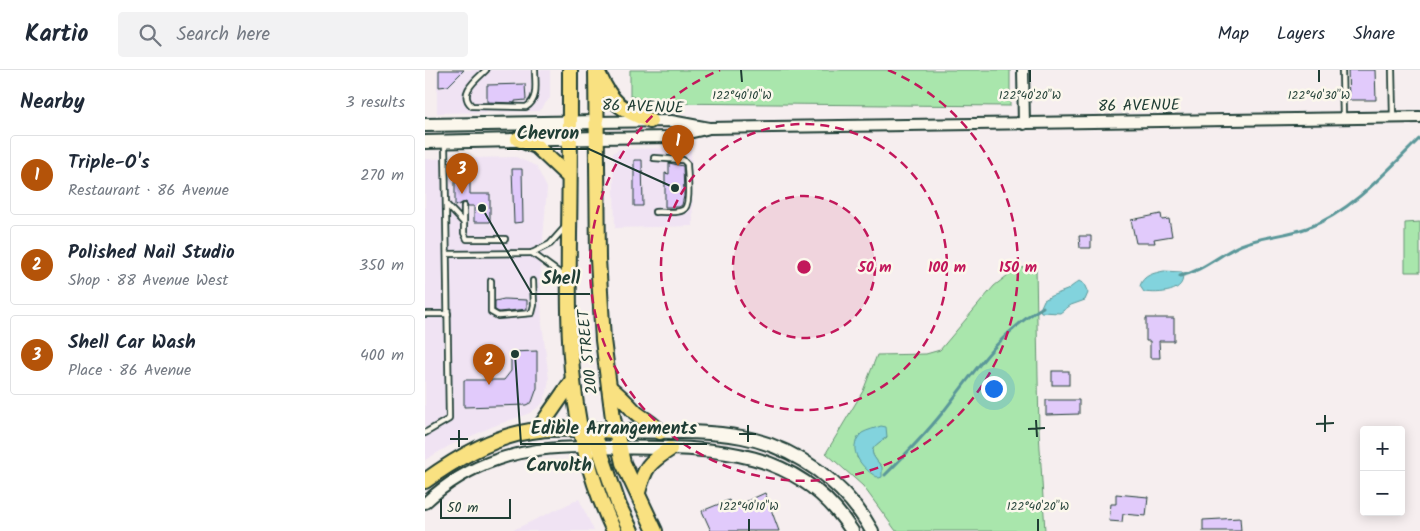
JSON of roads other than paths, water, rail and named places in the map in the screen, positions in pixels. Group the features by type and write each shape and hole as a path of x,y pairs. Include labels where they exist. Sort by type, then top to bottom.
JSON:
{"main road":[{"name":"200 STREET","path":"570,70 569,280 573,381 586,429 583,446 614,531"},
{"name":"200 STREET","path":"596,70 598,259 603,340 609,387 615,431 623,463 655,531"},
{"path":"596,70 607,94 619,108 650,121"},
{"name":"86 AVENUE","path":"425,125 597,122"},
{"name":"86 AVENUE","path":"425,142 597,138"},
{"path":"518,139 536,146 569,177"},
{"path":"538,430 573,381"},
{"path":"609,387 636,412 653,423 660,432"},
{"path":"586,429 598,447 631,531"},
{"path":"425,481 461,456 477,448 538,430 586,429 741,437 786,451 814,467 853,502 872,531"},
{"path":"583,446 730,451 767,462 785,470 817,491 853,531"},
{"path":"638,492 643,471 649,463 670,449"}],"street":[{"path":"1023,70 1024,124"},
{"name":"86 AVENUE","path":"597,122 671,121 709,128 1420,117"},
{"name":"86 AVENUE","path":"597,138 671,137 709,128"},
{"path":"425,503 456,478 477,466 501,457 537,449 583,446"}],"lane":[{"path":"486,70 467,91 467,99 472,106 526,107 530,105 535,94 535,70"},
{"path":"1342,70 1343,118"},
{"path":"1392,70 1393,117"},
{"path":"425,433 449,419 445,142"},
{"path":"654,158 683,160 687,164 688,201 686,208 681,211 655,212"},
{"path":"463,168 463,182"},
{"path":"447,205 464,224"},
{"path":"464,206 464,233 467,239 505,239"},
{"path":"447,254 532,253 550,244 569,222"},
{"path":"532,253 547,262 569,280"},
{"path":"491,281 491,312 498,316 531,313 534,305 533,281"},
{"path":"425,314 448,314"}],"water":[{"path":"1164,271 1182,272 1183,279 1181,284 1171,291 1144,292 1140,286 1141,282 1146,277"},
{"path":"1079,281 1084,284 1088,293 1085,300 1071,305 1060,313 1041,312 1040,309 1044,300 1067,290"},
{"path":"881,426 886,427 887,437 872,450 874,457 882,467 882,477 879,478 862,465 858,459 855,446 857,439 862,433"}],"waterway":[{"path":"1180,276 1204,266 1241,245 1299,231 1323,221 1353,202 1419,139"},
{"path":"885,475 929,429 977,368 1012,329 1043,307"}],"place":[{"name":"Triple-O's","path":"678,166"},
{"name":"Chevron","path":"675,188"},
{"name":"Shell Car Wash","path":"462,194"},
{"name":"Shell","path":"482,208"},
{"name":"Edible Arrangements","path":"515,354"},
{"name":"Polished Nail Studio","path":"489,385"}],"district":[{"name":"Carvolth","path":"559,466"}]}
